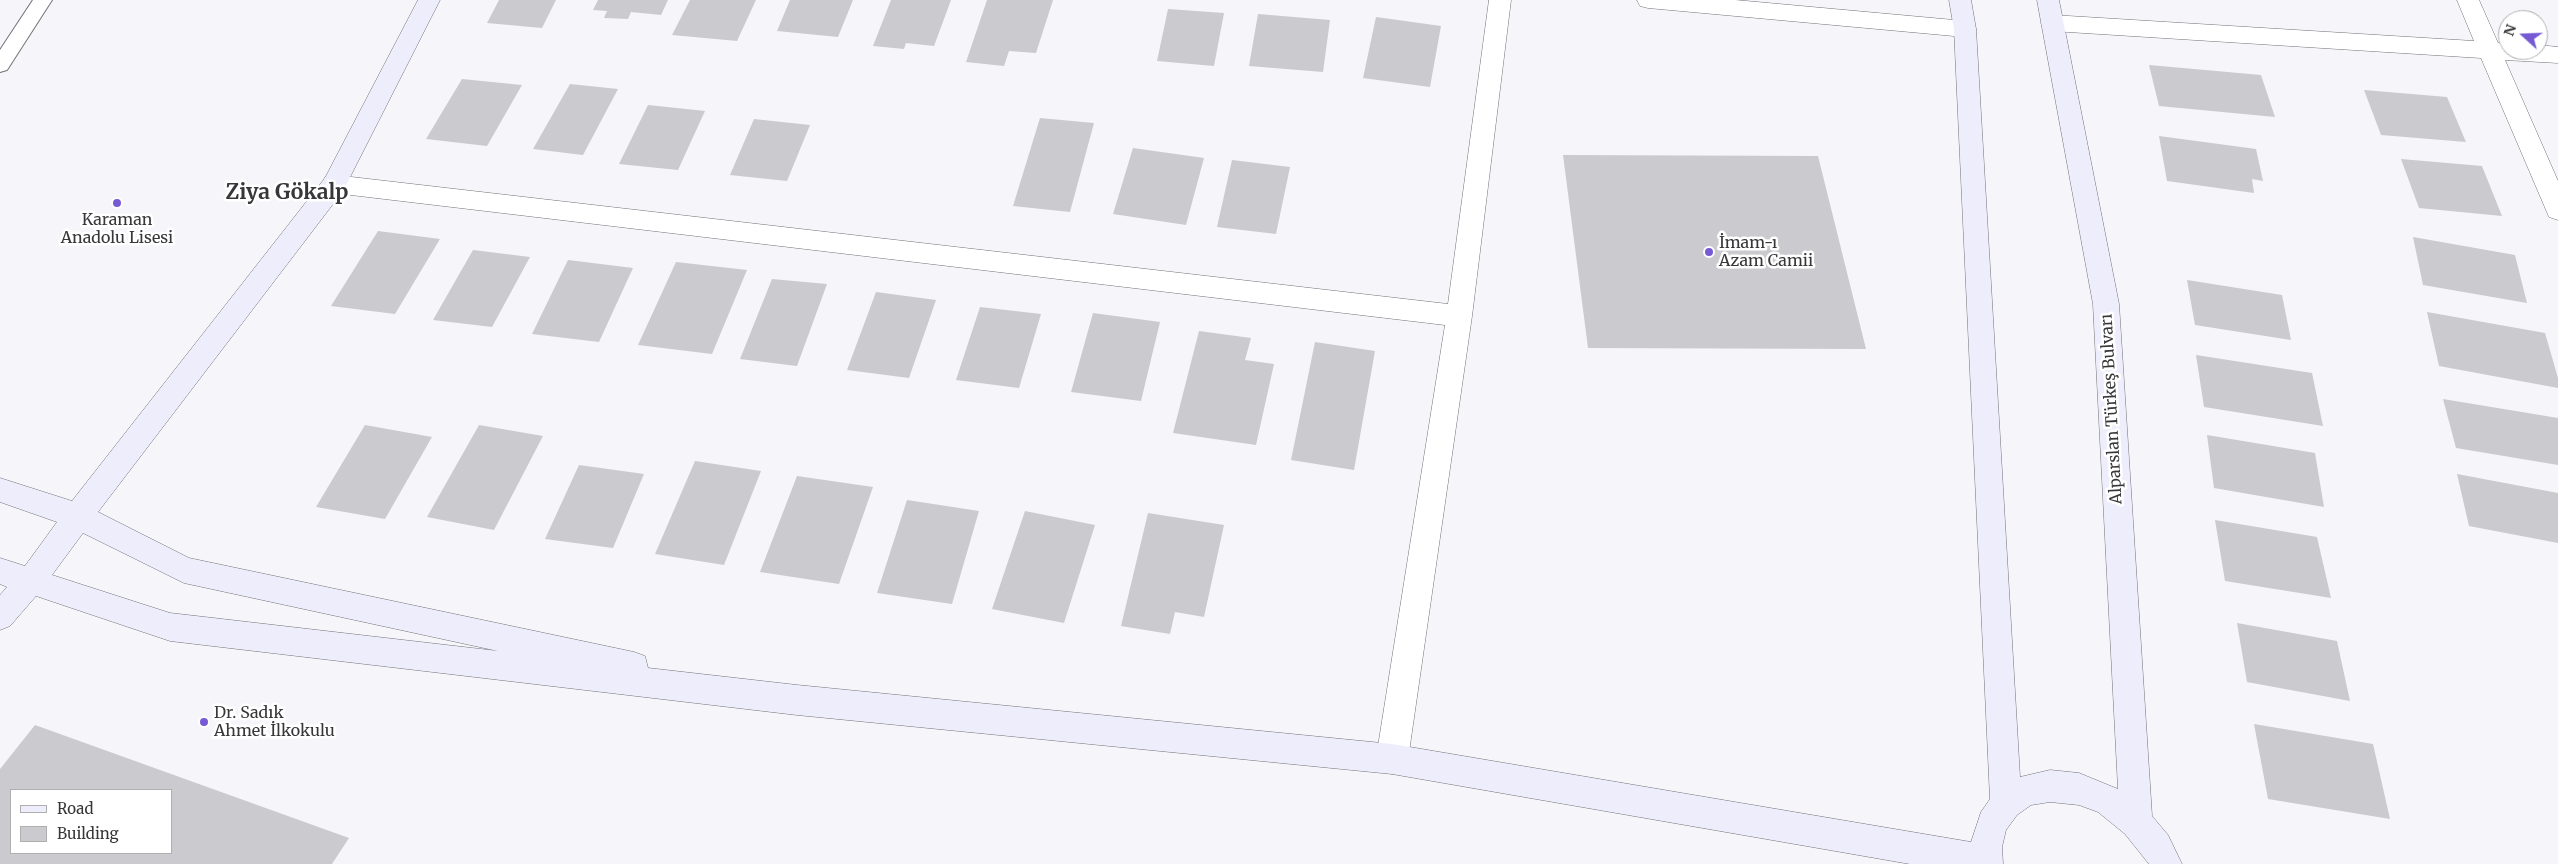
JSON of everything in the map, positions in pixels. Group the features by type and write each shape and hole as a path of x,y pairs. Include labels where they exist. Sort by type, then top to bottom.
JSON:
{"street":[{"path":"0,616 31,582 78,516 334,184 429,0"},
{"path":"1392,759 1459,316 1500,0"},
{"path":"1648,0 1965,30"},
{"path":"1960,0 1965,30 2006,804"},
{"path":"2468,0 2558,210"},
{"path":"2050,12 2558,55"},
{"name":"Alparslan Türkeş Bulvarı","path":"2050,12 2106,304 2136,823"},
{"path":"334,184 1459,316"},
{"path":"0,490 78,516 184,570 797,700"},
{"path":"0,571 170,627 797,700 1392,759 1987,862 1986,847 1992,823 2006,804 2025,792 2050,786 2079,789 2109,801 2136,823 2157,846 2166,864"}],"lane":[{"path":"0,65 43,0"}],"building":[{"path":"499,0 556,0 542,28 487,23"},
{"path":"598,0 668,0 661,15 631,12 628,19 604,18 607,11 593,10"},
{"path":"690,0 756,0 737,41 672,35"},
{"path":"790,0 853,0 838,37 777,31"},
{"path":"891,0 951,0 934,46 906,43 904,49 873,46"},
{"path":"987,0 1053,0 1036,53 1009,51 1004,66 966,62"},
{"path":"1168,9 1224,13 1214,66 1157,61"},
{"path":"1258,14 1330,20 1323,72 1249,66"},
{"path":"1376,17 1441,26 1430,87 1363,78"},
{"path":"2149,65 2261,75 2275,117 2159,106"},
{"path":"462,79 522,85 487,146 426,139"},
{"path":"570,84 618,89 583,155 533,149"},
{"path":"2364,90 2447,97 2466,142 2381,135"},
{"path":"648,105 705,111 678,170 619,164"},
{"path":"1040,118 1094,123 1070,212 1013,206"},
{"path":"754,119 810,125 787,181 730,175"},
{"path":"2159,136 2256,149 2263,181 2252,179 2254,193 2167,181"},
{"path":"1133,148 1204,158 1186,225 1113,214"},
{"name":"İmam-ı Azam Camii","path":"1563,155 1818,156 1866,349 1588,348"},
{"path":"2401,159 2482,166 2502,216 2419,208"},
{"path":"1232,160 1290,167 1276,234 1217,227"},
{"path":"378,231 440,239 395,314 331,306"},
{"path":"2413,237 2515,255 2527,303 2423,285"},
{"path":"473,250 530,257 492,327 433,320"},
{"path":"568,260 633,268 599,342 532,334"},
{"path":"676,262 747,270 712,354 638,345"},
{"path":"772,279 827,284 797,366 740,359"},
{"path":"2187,280 2282,295 2291,340 2195,325"},
{"path":"876,292 936,300 909,378 847,370"},
{"path":"980,307 1041,314 1019,388 956,380"},
{"path":"2427,312 2545,333 2558,378 2558,388 2439,366"},
{"path":"1093,313 1160,322 1141,401 1071,392"},
{"path":"1199,331 1251,338 1245,360 1274,364 1256,445 1173,433"},
{"path":"1315,342 1375,351 1354,470 1291,460"},
{"path":"2196,355 2312,373 2323,426 2204,407"},
{"path":"2443,399 2558,418 2558,465 2456,448"},
{"path":"365,425 432,437 385,519 316,507"},
{"path":"479,425 543,436 494,530 427,517"},
{"path":"2207,435 2315,453 2324,507 2214,488"},
{"path":"695,461 761,471 724,565 655,554"},
{"path":"579,465 644,474 613,548 545,539"},
{"path":"2457,474 2558,493 2558,543 2469,526"},
{"path":"797,476 873,487 839,584 760,572"},
{"path":"907,500 979,511 952,604 877,593"},
{"path":"1025,511 1095,525 1064,623 992,609"},
{"path":"1148,513 1224,525 1204,617 1175,612 1170,634 1121,626"},
{"path":"2215,520 2317,537 2331,598 2225,581"},
{"path":"2237,623 2337,641 2350,701 2247,682"},
{"path":"2254,724 2373,744 2390,819 2268,799"},
{"path":"35,725 349,838 332,864 0,864 0,769"}],"place":[{"name":"Karaman Anadolu Lisesi","path":"117,203"},
{"name":"İmam-ı Azam Camii","path":"1709,252"},
{"name":"Dr. Sadık Ahmet İlkokulu","path":"204,722"}],"district":[{"name":"Ziya Gökalp","path":"287,193"}]}
